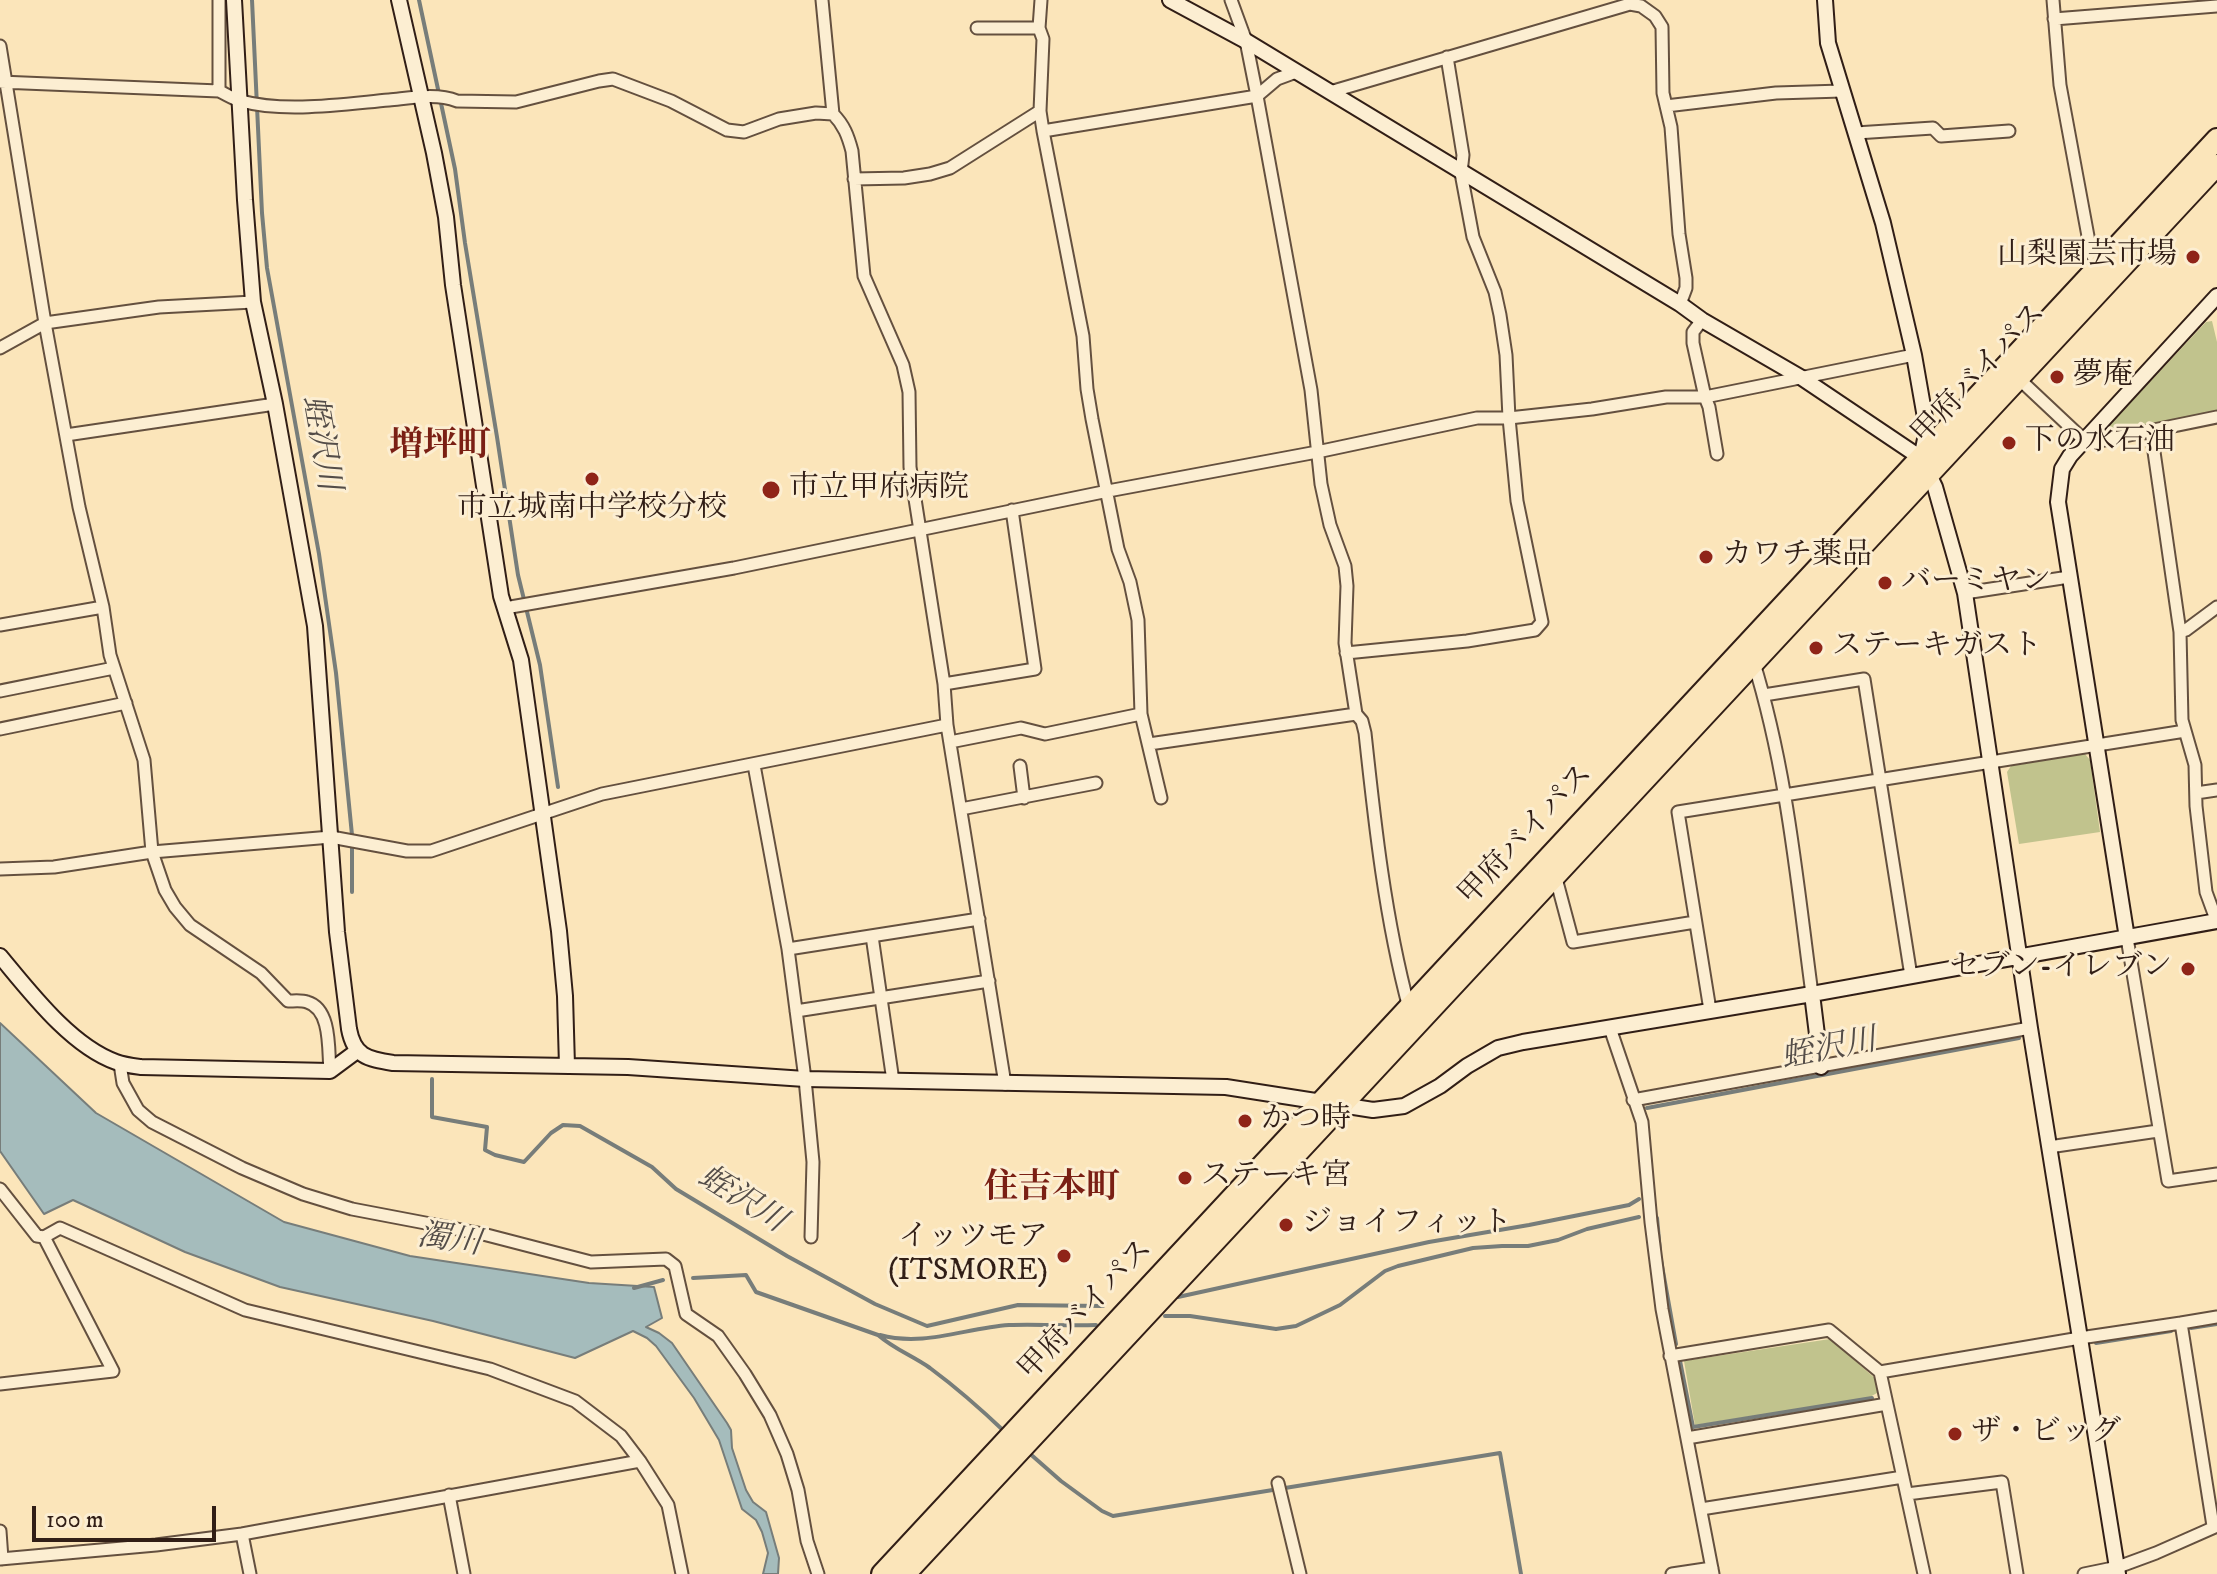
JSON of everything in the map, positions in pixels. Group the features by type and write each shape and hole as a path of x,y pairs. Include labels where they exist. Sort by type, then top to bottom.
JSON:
{"highway":[{"name":"甲府バイパス","path":"882,1574 974,1487 1332,1103 1553,878 1926,466 2100,262 2217,139"},
{"name":"甲府バイパス","path":"1332,1103 1409,1008 1926,466 2018,378 2217,165"},
{"name":"甲府バイパス","path":"905,1574 974,1487"}],"street":[{"path":"219,0 219,91"},
{"path":"234,0 244,102 253,302 275,404 315,626 338,838 337,932 349,1029 357,1051 373,1060 393,1063 628,1067 805,1079 1226,1087 1373,1110 1404,1106 1498,1048 1523,1042 2217,921 2206,892 2195,765 2182,720 2180,632 2151,431"},
{"path":"399,0 424,98 446,217 453,285 501,596 508,607 521,660 561,944 567,1066"},
{"path":"822,0 833,114 842,123 852,151 864,276 903,365 909,392 910,467 944,684 947,725 1005,1084"},
{"path":"1041,0 1040,111 1043,131 1077,298 1088,398 1118,549 1130,582 1138,620 1141,714 1161,798"},
{"path":"1170,0 1246,41 1802,378 1926,466"},
{"path":"1231,0 1246,41 1257,96 1311,390 1321,484 1330,525 1345,566 1346,653 1356,714 1362,721 1365,733 1394,953 1409,1008"},
{"path":"1825,0 1828,43 1883,223 1914,355 1927,429 1926,466 1965,593 2030,1028 2118,1571"},
{"path":"2053,0 2060,85 2092,255 2100,262"},
{"path":"1330,92 1633,4 1641,6 1655,16 1662,27 1663,93 1671,127 1679,234 1686,278 1680,304"},
{"path":"2054,19 2217,6"},
{"path":"977,28 1039,28"},
{"path":"0,46 3,82 79,507 103,607 110,655 144,760 152,852 165,890 190,925 261,973 288,1001 308,1002 318,1009 325,1020 330,1071"},
{"path":"1346,653 1467,641 1535,630 1542,622 1519,511 1500,315 1495,292 1473,237 1461,173 1463,155 1447,57"},
{"path":"1043,131 1257,96 1277,79 1296,72"},
{"path":"3,82 219,91 244,102 322,106 424,98 516,102 613,79 671,101 727,130 744,132 779,119 816,113 833,114"},
{"path":"1666,106 1776,93 1842,91"},
{"path":"854,179 904,178 950,168 1040,111"},
{"path":"1856,133 1912,128 1933,128 1941,136 2009,131"},
{"path":"0,348 45,323 159,307 253,302"},
{"path":"2215,303 2070,456 2062,469 2058,502 2168,1181 2217,1174"},
{"path":"1702,320 1693,332 1693,343 1717,454"},
{"path":"508,607 734,568 1477,418 1509,418 1592,409 1666,397 1705,397 1914,355"},
{"path":"2018,378 2084,440 2100,441 2217,417"},
{"path":"66,435 275,404"},
{"path":"944,684 1035,669 1012,510"},
{"path":"1965,593 2069,577"},
{"path":"0,625 103,607"},
{"path":"2180,632 2217,607"},
{"path":"1753,660 1786,795 1821,1067"},
{"path":"0,691 114,668"},
{"path":"1764,695 1864,679 1911,976"},
{"path":"0,729 126,703"},
{"path":"950,742 1021,728 1045,734 1141,714"},
{"path":"1149,744 1356,714"},
{"path":"0,869 54,867 152,852 338,838 407,851 431,851 602,794 947,725"},
{"path":"1710,1010 1678,812 2185,731"},
{"path":"754,765 788,949 805,1079 813,1162 811,1237"},
{"path":"1020,766 1024,798"},
{"path":"961,809 1096,783"},
{"path":"2196,793 2217,790"},
{"path":"1553,878 1557,882 1573,942 1695,922"},
{"path":"788,949 979,919"},
{"path":"872,936 893,1081"},
{"path":"0,956 74,1037 120,1064 330,1071 357,1051"},
{"path":"796,1011 989,981"},
{"path":"1610,1028 1642,1122 1651,1222 1670,1356 1713,1571 1672,1574"},
{"path":"1633,1100 2030,1028"},
{"path":"120,1064 123,1083 138,1110 152,1122 242,1168 303,1194 352,1209 483,1234 591,1262 666,1259 675,1266 686,1314 718,1336 770,1415 798,1490 807,1541 818,1574"},
{"path":"2049,1147 2158,1131"},
{"path":"0,1189 37,1236 44,1237 60,1228 245,1310 490,1369 575,1401 621,1436 668,1505 682,1574"},
{"path":"0,1384 113,1371 44,1237"},
{"path":"1880,1372 2217,1317"},
{"path":"2084,1574 2118,1571 2215,1526 2181,1323"},
{"path":"1670,1356 1829,1330 1880,1372 1924,1574"},
{"path":"1687,1438 1887,1404"},
{"path":"0,1531 1,1559 156,1545 242,1534 640,1461"},
{"path":"1701,1509 1903,1477"},
{"path":"1907,1494 2002,1482 2017,1574"},
{"path":"1278,1483 1300,1574"},
{"path":"449,1495 464,1574"},
{"path":"242,1534 250,1574"}],"green space":[{"path":"2212,321 2217,342 2217,411 2108,433 2107,428 2206,322"},
{"path":"2085,754 2090,760 2100,832 2019,844 2007,772 2011,766"},
{"path":"1830,1339 1877,1380 1877,1393 1868,1398 1695,1425 1684,1361"}],"water":[{"path":"0,1023 96,1113 284,1222 410,1256 589,1283 654,1287 662,1318 646,1327 672,1343 731,1430 732,1448 746,1490 753,1502 766,1512 779,1558 778,1574 763,1574 768,1553 762,1532 756,1520 742,1509 719,1440 694,1398 656,1346 633,1331 575,1358 433,1321 280,1287 185,1252 73,1200 44,1214 0,1151"}],"waterway":[{"name":"蛭沢川","path":"252,0 267,268 319,554 336,673 352,835 352,892"},
{"path":"419,0 455,169 518,575 540,665 558,787"},
{"name":"蛭沢川","path":"1647,1108 2019,1038"},
{"name":"蛭沢川","path":"432,1079 432,1117 487,1127 485,1150 495,1155 524,1162 551,1133 563,1125 580,1126 652,1167 676,1189 787,1256 875,1304 927,1326 1018,1305 1103,1306"},
{"name":"蛭沢川","path":"1178,1297 1429,1242 1629,1205 1639,1199"},
{"path":"1165,1316 1190,1316 1276,1329 1296,1326 1340,1305 1385,1271 1398,1266 1473,1248 1528,1246 1558,1240 1587,1229 1639,1217"},
{"path":"1657,1218 1660,1251"},
{"path":"1661,1260 1676,1344"},
{"path":"693,1278 746,1275 756,1292 878,1335 940,1376 1006,1433"},
{"path":"634,1288 663,1280"},
{"path":"2191,1328 2217,1324"},
{"path":"880,1335 913,1339 1009,1325 1096,1325"},
{"path":"2096,1343 2171,1331"},
{"path":"1680,1361 1693,1427 1872,1398"},
{"path":"1028,1452 1061,1481 1113,1516 1500,1453 1521,1574"}],"place":[{"name":"山梨園芸市場","path":"2193,257"},
{"name":"夢庵","path":"2057,377"},
{"name":"下の水石油","path":"2009,443"},
{"name":"市立城南中学校分校","path":"592,479"},
{"name":"市立甲府病院","path":"771,490"},
{"name":"カワチ薬品","path":"1706,557"},
{"name":"バーミヤン","path":"1885,583"},
{"name":"ステーキガスト","path":"1816,648"},
{"name":"セブン-イレブン","path":"2188,969"},
{"name":"かつ時","path":"1245,1121"},
{"name":"ステーキ宮","path":"1185,1178"},
{"name":"ジョイフィット","path":"1286,1225"},
{"name":"イッツモア (ITSMORE)","path":"1064,1256"},
{"name":"ザ・ビッグ","path":"1955,1434"}],"district":[{"name":"増坪町","path":"440,448"},
{"name":"住吉本町","path":"1052,1190"}],"water label":[{"name":"濁川","path":"449,1242"}]}
